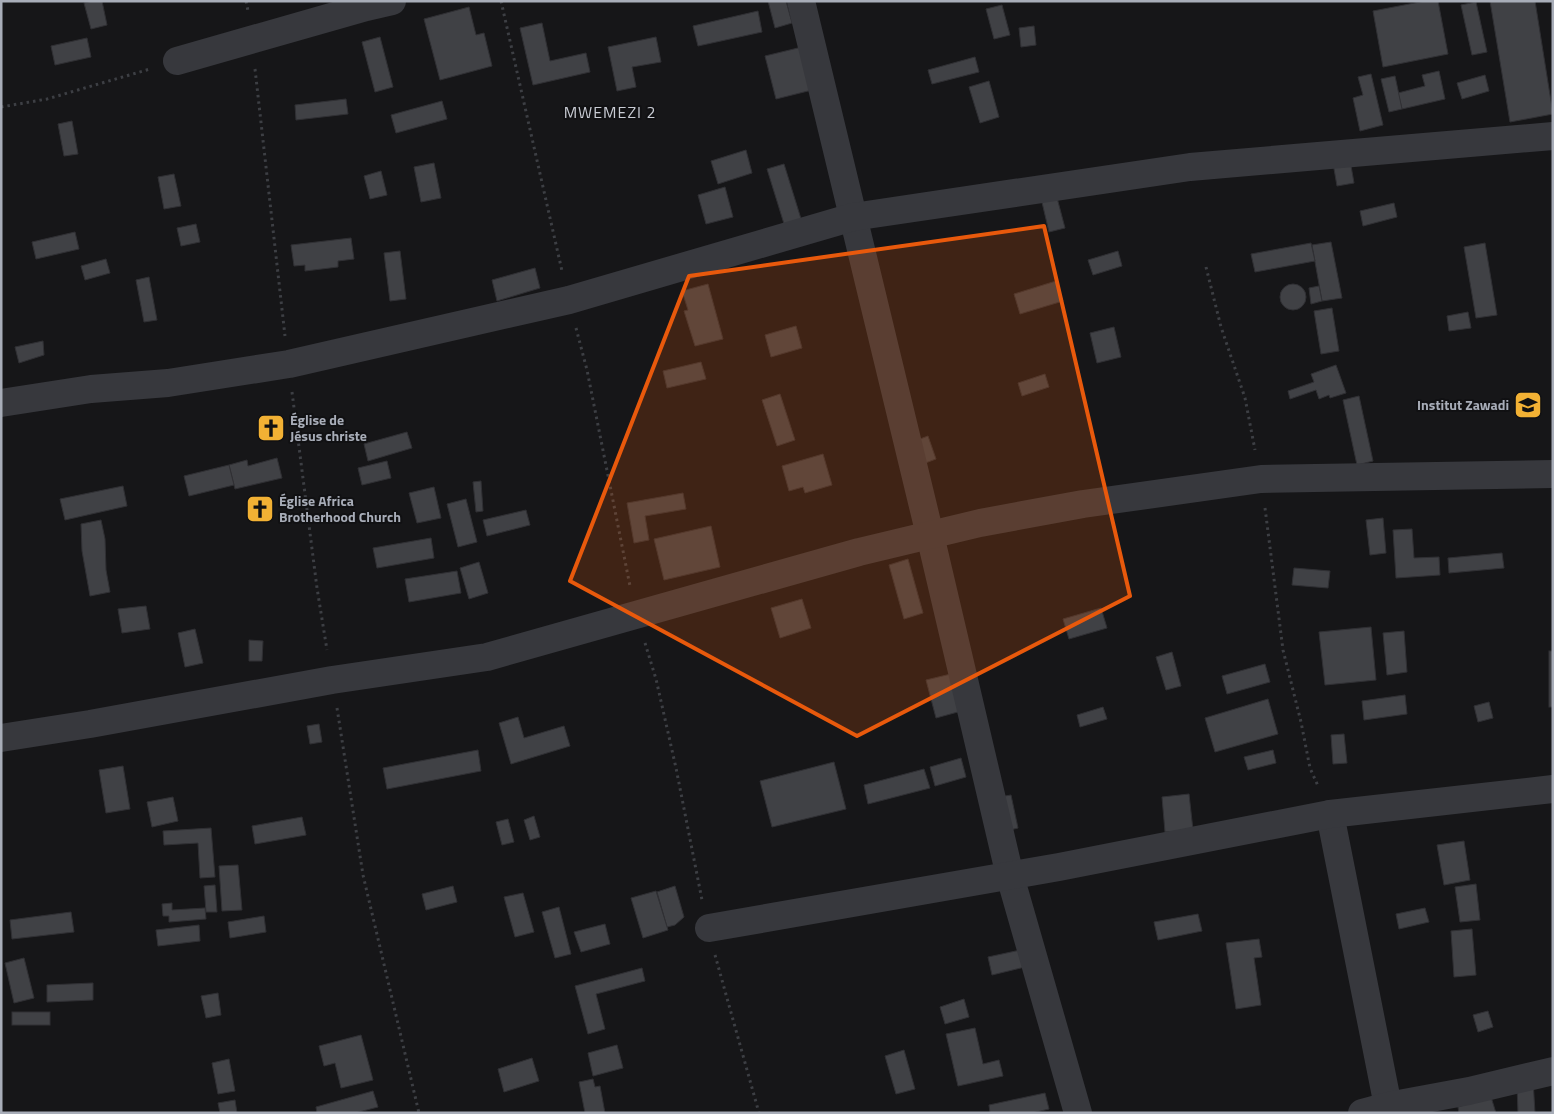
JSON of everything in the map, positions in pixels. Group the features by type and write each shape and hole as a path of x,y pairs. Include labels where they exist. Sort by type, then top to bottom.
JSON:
{"street":[{"path":"177,61 392,1"},
{"path":"801,1 1010,876 1078,1113"},
{"path":"1,403 90,389 168,383 289,364 569,300 853,217 1190,166 1553,136"},
{"path":"1,738 90,724 332,680 487,657 859,552 980,523 1083,504 1261,479 1553,474"},
{"path":"709,928 1010,876 1330,814 1553,789"},
{"path":"1330,814 1388,1106"},
{"path":"1362,1113 1553,1071"}],"path":[{"path":"246,1 298,445 317,588 362,875 419,1113"},
{"path":"501,1 569,300 587,370 636,614 658,688 676,768 698,884 722,981 760,1113"},
{"path":"1,107 46,99 177,61"},
{"path":"1206,267 1221,327 1245,398 1261,479 1283,650 1310,768 1330,814"}],"highlighted area":[{"path":"1044,226 1130,596 857,736 570,581 689,276"}],"building":[{"path":"102,1 107,25 91,29 84,3"},
{"path":"768,1 786,1 792,23 775,28"},
{"path":"1425,1 1438,1 1448,54 1383,67 1373,11"},
{"path":"1490,1 1535,1 1553,114 1510,122"},
{"path":"1476,2 1487,52 1472,55 1461,5"},
{"path":"1002,5 1010,35 994,39 986,9"},
{"path":"469,7 476,35 484,33 492,66 440,80 424,19"},
{"path":"758,11 762,32 698,46 693,26"},
{"path":"542,23 550,61 586,53 590,72 533,85 520,28"},
{"path":"1034,26 1036,45 1021,47 1019,28"},
{"path":"380,37 393,87 375,92 362,42"},
{"path":"656,37 661,62 632,67 636,87 617,91 608,47"},
{"path":"87,38 91,57 55,65 51,46"},
{"path":"802,47 812,90 776,99 765,56"},
{"path":"975,57 979,72 932,84 928,70"},
{"path":"1439,71 1445,99 1402,109 1398,93 1425,86 1422,75"},
{"path":"1371,74 1383,125 1360,131 1353,98 1363,95 1358,77"},
{"path":"1485,75 1489,91 1462,99 1457,83"},
{"path":"1395,76 1402,109 1389,112 1381,79"},
{"path":"989,81 999,117 980,123 969,87"},
{"path":"346,99 348,114 296,120 295,105"},
{"path":"442,101 447,119 396,133 391,115"},
{"path":"72,121 78,154 64,156 58,124"},
{"path":"746,150 752,173 718,184 711,161"},
{"path":"1350,160 1354,183 1337,186 1333,163"},
{"path":"434,163 441,198 421,202 414,167"},
{"path":"784,164 802,222 785,227 767,169"},
{"path":"381,171 387,195 370,199 364,176"},
{"path":"174,174 181,206 164,209 158,177"},
{"path":"725,187 733,217 706,224 698,195"},
{"path":"1056,194 1065,228 1049,232 1041,198"},
{"path":"1394,203 1397,217 1363,226 1360,211"},
{"path":"196,224 200,242 181,246 177,228"},
{"path":"75,232 79,249 36,259 32,242"},
{"path":"351,238 354,259 338,261 338,267 305,271 305,265 294,266 291,245"},
{"path":"1331,242 1342,298 1322,301 1312,245"},
{"path":"1311,243 1315,261 1255,272 1251,254"},
{"path":"1485,243 1497,315 1476,318 1464,247"},
{"path":"400,251 406,299 390,301 384,253"},
{"path":"1118,251 1122,266 1093,275 1088,260"},
{"path":"106,259 110,273 85,280 81,266"},
{"path":"535,268 540,288 497,301 492,280"},
{"path":"149,277 157,320 144,322 136,280"},
{"path":"1056,281 1063,301 1020,314 1014,294"},
{"path":"708,284 723,339 695,346 684,311 688,310 682,291"},
{"path":"1293,284 1302,288 1306,297 1302,306 1293,310 1284,306 1280,297 1284,288"},
{"path":"1319,286 1322,301 1311,304 1309,288"},
{"path":"1332,308 1339,351 1321,354 1314,311"},
{"path":"1468,312 1471,328 1449,331 1447,316"},
{"path":"796,326 802,348 771,357 765,335"},
{"path":"1114,327 1121,357 1097,363 1090,333"},
{"path":"43,341 44,355 19,363 15,347"},
{"path":"701,362 706,379 667,388 663,371"},
{"path":"1336,365 1346,393 1330,398 1329,395 1319,399 1316,390 1290,399 1288,391 1314,382 1311,374"},
{"path":"1045,374 1049,387 1022,396 1018,383"},
{"path":"780,394 795,440 777,446 762,400"},
{"path":"1359,396 1373,461 1357,465 1343,400"},
{"path":"407,432 412,448 368,461 364,444"},
{"path":"928,436 936,459 920,465 912,442"},
{"path":"823,454 832,485 805,493 803,487 789,491 782,466"},
{"path":"277,458 282,478 235,489 229,465 247,460 248,466"},
{"path":"387,461 391,478 362,485 358,468"},
{"path":"229,465 234,485 189,496 184,476"},
{"path":"481,481 483,511 476,512 473,482"},
{"path":"123,486 127,506 65,520 60,499"},
{"path":"434,487 441,518 417,523 409,493"},
{"path":"683,493 686,509 645,516 649,540 634,543 627,503"},
{"path":"466,499 477,542 458,547 447,504"},
{"path":"526,510 530,525 487,536 483,520"},
{"path":"1383,518 1386,553 1370,555 1366,520"},
{"path":"101,520 105,539 106,570 110,592 90,596 82,551 81,524"},
{"path":"711,526 720,567 664,580 654,539"},
{"path":"1412,529 1414,558 1439,557 1440,575 1396,578 1393,530"},
{"path":"431,538 434,558 377,568 373,548"},
{"path":"1502,553 1504,568 1449,573 1448,558"},
{"path":"908,559 923,613 904,619 889,565"},
{"path":"479,562 488,593 469,599 460,568"},
{"path":"1294,568 1330,571 1328,588 1292,585"},
{"path":"457,571 461,593 409,602 405,579"},
{"path":"802,599 811,628 780,638 771,608"},
{"path":"146,606 150,629 122,633 118,609"},
{"path":"1101,608 1107,628 1069,639 1063,619"},
{"path":"1371,627 1376,680 1325,685 1319,632"},
{"path":"195,629 203,663 185,667 178,633"},
{"path":"1404,631 1407,672 1387,675 1383,633"},
{"path":"249,640 263,641 262,661 249,661"},
{"path":"1549,651 1553,651 1553,707 1549,707"},
{"path":"1172,652 1181,686 1166,690 1156,657"},
{"path":"1265,664 1270,682 1227,694 1222,676"},
{"path":"955,673 965,710 936,718 926,680"},
{"path":"1405,695 1407,714 1364,720 1362,701"},
{"path":"1268,699 1278,734 1215,752 1205,718"},
{"path":"1489,702 1493,718 1478,722 1474,706"},
{"path":"1103,707 1107,719 1080,727 1077,715"},
{"path":"518,717 524,738 564,726 570,746 511,764 499,723"},
{"path":"319,724 322,742 310,744 307,726"},
{"path":"1344,734 1347,763 1333,764 1331,735"},
{"path":"478,750 481,771 387,789 383,768"},
{"path":"1273,750 1276,763 1248,770 1244,757"},
{"path":"961,758 966,777 935,786 930,767"},
{"path":"834,762 846,809 772,827 760,781"},
{"path":"123,766 130,809 106,813 99,770"},
{"path":"924,769 930,788 868,804 864,785"},
{"path":"1189,794 1193,830 1165,832 1162,797"},
{"path":"1011,795 1018,828 1002,832 994,798"},
{"path":"173,797 178,821 152,827 147,802"},
{"path":"534,816 540,837 530,840 524,820"},
{"path":"302,817 306,835 255,844 252,826"},
{"path":"508,819 514,842 502,845 496,822"},
{"path":"211,828 215,877 200,878 198,843 164,845 163,831"},
{"path":"1464,841 1470,880 1444,885 1437,845"},
{"path":"238,865 242,910 222,911 219,866"},
{"path":"1476,884 1480,920 1460,922 1455,887"},
{"path":"215,885 217,912 206,912 204,886"},
{"path":"453,886 457,902 426,910 422,894"},
{"path":"675,886 684,917 675,925 667,927 657,892"},
{"path":"656,891 668,930 643,938 631,898"},
{"path":"523,893 534,932 515,937 504,897"},
{"path":"172,903 172,910 205,908 206,919 169,922 169,916 163,916 162,904"},
{"path":"559,907 571,954 555,958 542,912"},
{"path":"1425,908 1429,922 1399,929 1396,914"},
{"path":"71,912 74,932 12,939 10,920"},
{"path":"1198,914 1202,931 1158,940 1154,922"},
{"path":"264,916 266,932 230,938 228,922"},
{"path":"605,924 610,944 581,952 574,932"},
{"path":"199,925 200,941 158,946 156,930"},
{"path":"1472,929 1476,975 1454,977 1451,931"},
{"path":"1259,939 1262,957 1254,958 1261,1005 1236,1009 1226,943"},
{"path":"1025,949 1029,966 992,975 988,957"},
{"path":"24,958 34,998 14,1003 5,963"},
{"path":"642,968 645,981 596,994 605,1029 588,1034 575,986"},
{"path":"93,983 93,1000 47,1002 47,985"},
{"path":"218,993 221,1015 206,1018 201,996"},
{"path":"964,999 969,1017 945,1024 940,1007"},
{"path":"1488,1011 1493,1027 1478,1032 1473,1015"},
{"path":"12,1012 50,1012 50,1025 12,1025"},
{"path":"975,1028 983,1064 999,1060 1003,1076 958,1086 946,1034"},
{"path":"361,1035 373,1080 341,1088 335,1063 324,1066 319,1046"},
{"path":"617,1045 623,1068 593,1076 588,1053"},
{"path":"904,1050 915,1089 896,1094 885,1056"},
{"path":"532,1058 539,1081 504,1092 498,1069"},
{"path":"229,1059 235,1091 218,1094 212,1063"},
{"path":"593,1079 595,1087 600,1086 605,1113 585,1113 579,1082"},
{"path":"1533,1080 1535,1113 1518,1113 1517,1085"},
{"path":"373,1091 378,1107 355,1113 317,1113 316,1107"},
{"path":"1045,1093 1049,1109 1032,1113 990,1113 989,1105"},
{"path":"1491,1097 1496,1113 1459,1113 1458,1107"},
{"path":"235,1100 237,1113 220,1113 218,1103"}],"place":[{"name":"Institut Zawadi","path":"1528,405"},
{"name":"Église de Jésus christe","path":"271,428"},
{"name":"Église Africa Brotherhood Church","path":"260,509"}],"district":[{"name":"MWEMEZI 2","path":"610,112"}]}
